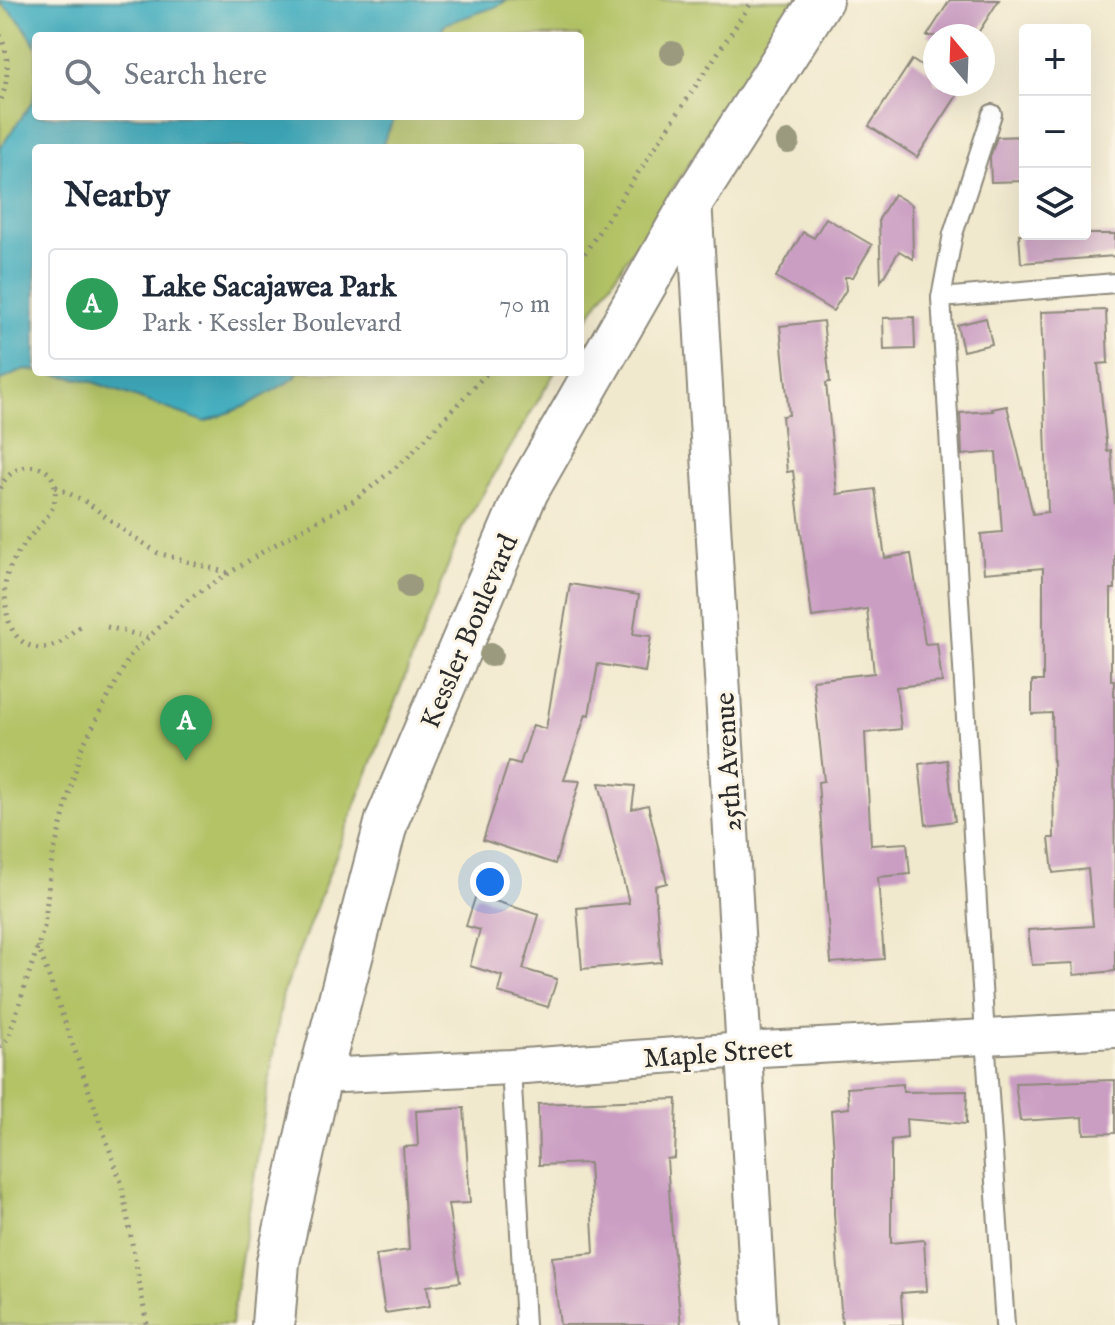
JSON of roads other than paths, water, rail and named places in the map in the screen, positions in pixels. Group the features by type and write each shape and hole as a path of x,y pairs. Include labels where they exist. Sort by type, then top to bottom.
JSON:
{"street":[{"name":"Kessler Boulevard","path":"273,1325 278,1262 320,1076 387,820 527,491 694,199 821,0"},
{"name":"25th Avenue","path":"694,199 760,1325"},
{"name":"Maple Street","path":"320,1076 1115,1030"}],"lane":[{"path":"992,114 953,234 941,298 1005,1325"},
{"path":"941,298 1115,283"},
{"path":"511,1067 525,1325"}],"water":[{"path":"0,0 508,0 445,24 440,32 32,32 32,40 21,23"},
{"path":"32,102 32,120 393,120 383,144 32,144 32,370 25,369 0,381 0,148"},
{"path":"63,376 296,376 248,405 205,422 90,381"}],"place":[{"name":"Lake Sacajawea Park","path":"186,761"}]}
